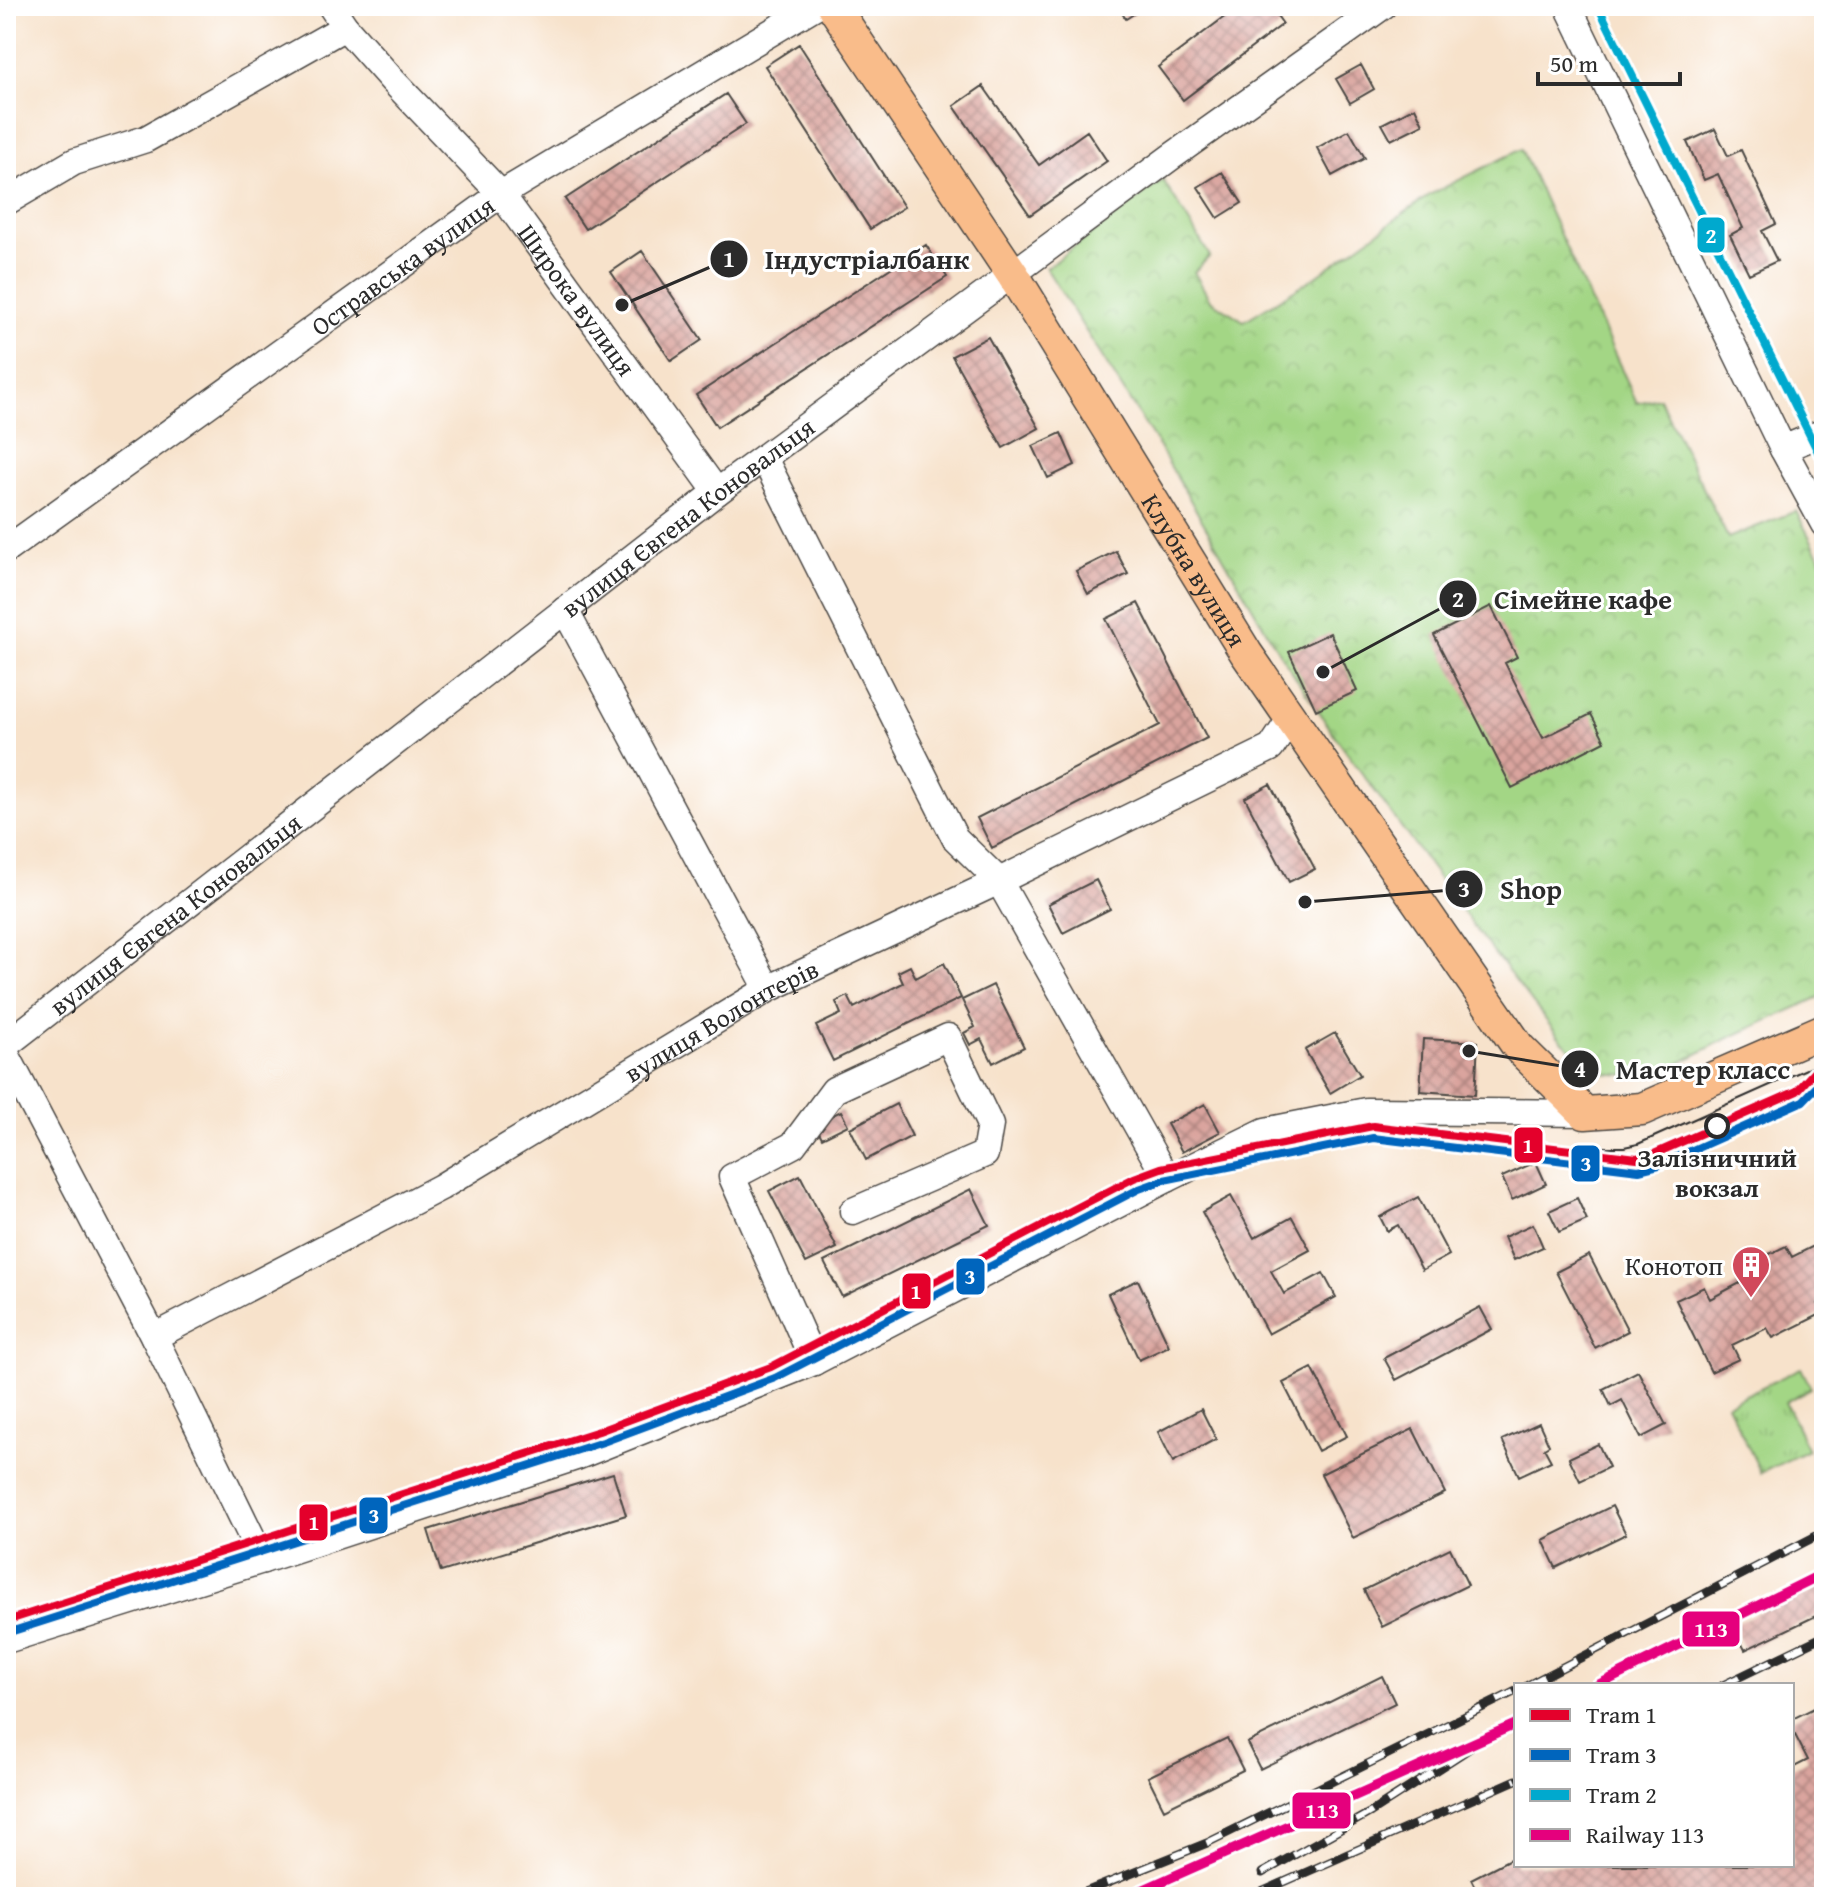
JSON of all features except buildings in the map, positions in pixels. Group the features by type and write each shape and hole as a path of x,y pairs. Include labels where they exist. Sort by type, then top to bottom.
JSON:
{"main road":[{"name":"Клубна вулиця","path":"833,6 1013,275 1246,653 1519,1048 1585,1113"},
{"path":"1585,1113 1642,1109 1824,1030"}],"street":[{"name":"Остравська вулиця","path":"6,550 501,194 815,6"},
{"name":"вулиця Євгена Коновальця","path":"6,1045 717,492 1171,157 1383,6"},
{"path":"1568,6 1783,449 1824,524"},
{"name":"Широка вулиця","path":"338,17 501,194 717,492"},
{"path":"6,202 74,162 146,139 338,17"},
{"path":"1783,449 1824,432"},
{"path":"764,458 955,838 999,881 1167,1179"},
{"path":"565,610 768,989"},
{"name":"вулиця Волонтерів","path":"154,1337 441,1187 768,989 999,881 1271,748 1291,718"},
{"path":"814,1362 732,1177 793,1145 834,1090 948,1037 990,1125 985,1154 853,1211"},
{"path":"6,1054 154,1337 263,1560"},
{"path":"6,1640 576,1457 814,1362 1265,1131 1366,1111 1585,1113"}],"green space":[{"path":"1521,149 1637,403 1659,398 1728,538 1796,511 1824,565 1824,995 1718,1043 1654,1077 1599,1073 1563,1042 1483,939 1339,742 1278,651 1161,450 1046,268 1163,180 1210,256 1194,272 1210,300 1244,321 1312,279 1431,194"},
{"path":"1801,1368 1811,1388 1785,1402 1808,1450 1761,1473 1727,1404"}],"tram line":[{"name":"2","path":"1598,6 1824,464"},
{"name":"1","path":"6,1621 599,1431 771,1367 1134,1178 1161,1168 1373,1126 1637,1158 1654,1154 1797,1091 1824,1061"},
{"path":"1550,1147 1624,1147 1638,1144 1822,1062"},
{"name":"3","path":"10,1632 603,1442 775,1378 1139,1189 1164,1180 1373,1138 1639,1170 1659,1165 1803,1101 1824,1079"}],"railway":[{"path":"1532,1683 1824,1532"},
{"path":"1727,1683 1824,1636"},
{"path":"1073,1897 1207,1843 1514,1692"},
{"path":"1262,1873 1371,1812 1483,1740"},
{"path":"1250,1897 1514,1781"}],"rail line":[{"name":"113","path":"1602,1683 1824,1573"},
{"name":"113","path":"1127,1897 1514,1725"}],"place":[{"name":"Індустріалбанк","path":"622,305"},
{"name":"Сімейне кафе","path":"1323,672"},
{"name":"Shop","path":"1305,902"},
{"name":"Мастер класс","path":"1469,1051"},
{"name":"Залізничний вокзал","path":"1717,1126"},
{"name":"Конотоп","path":"1751,1299"}]}
